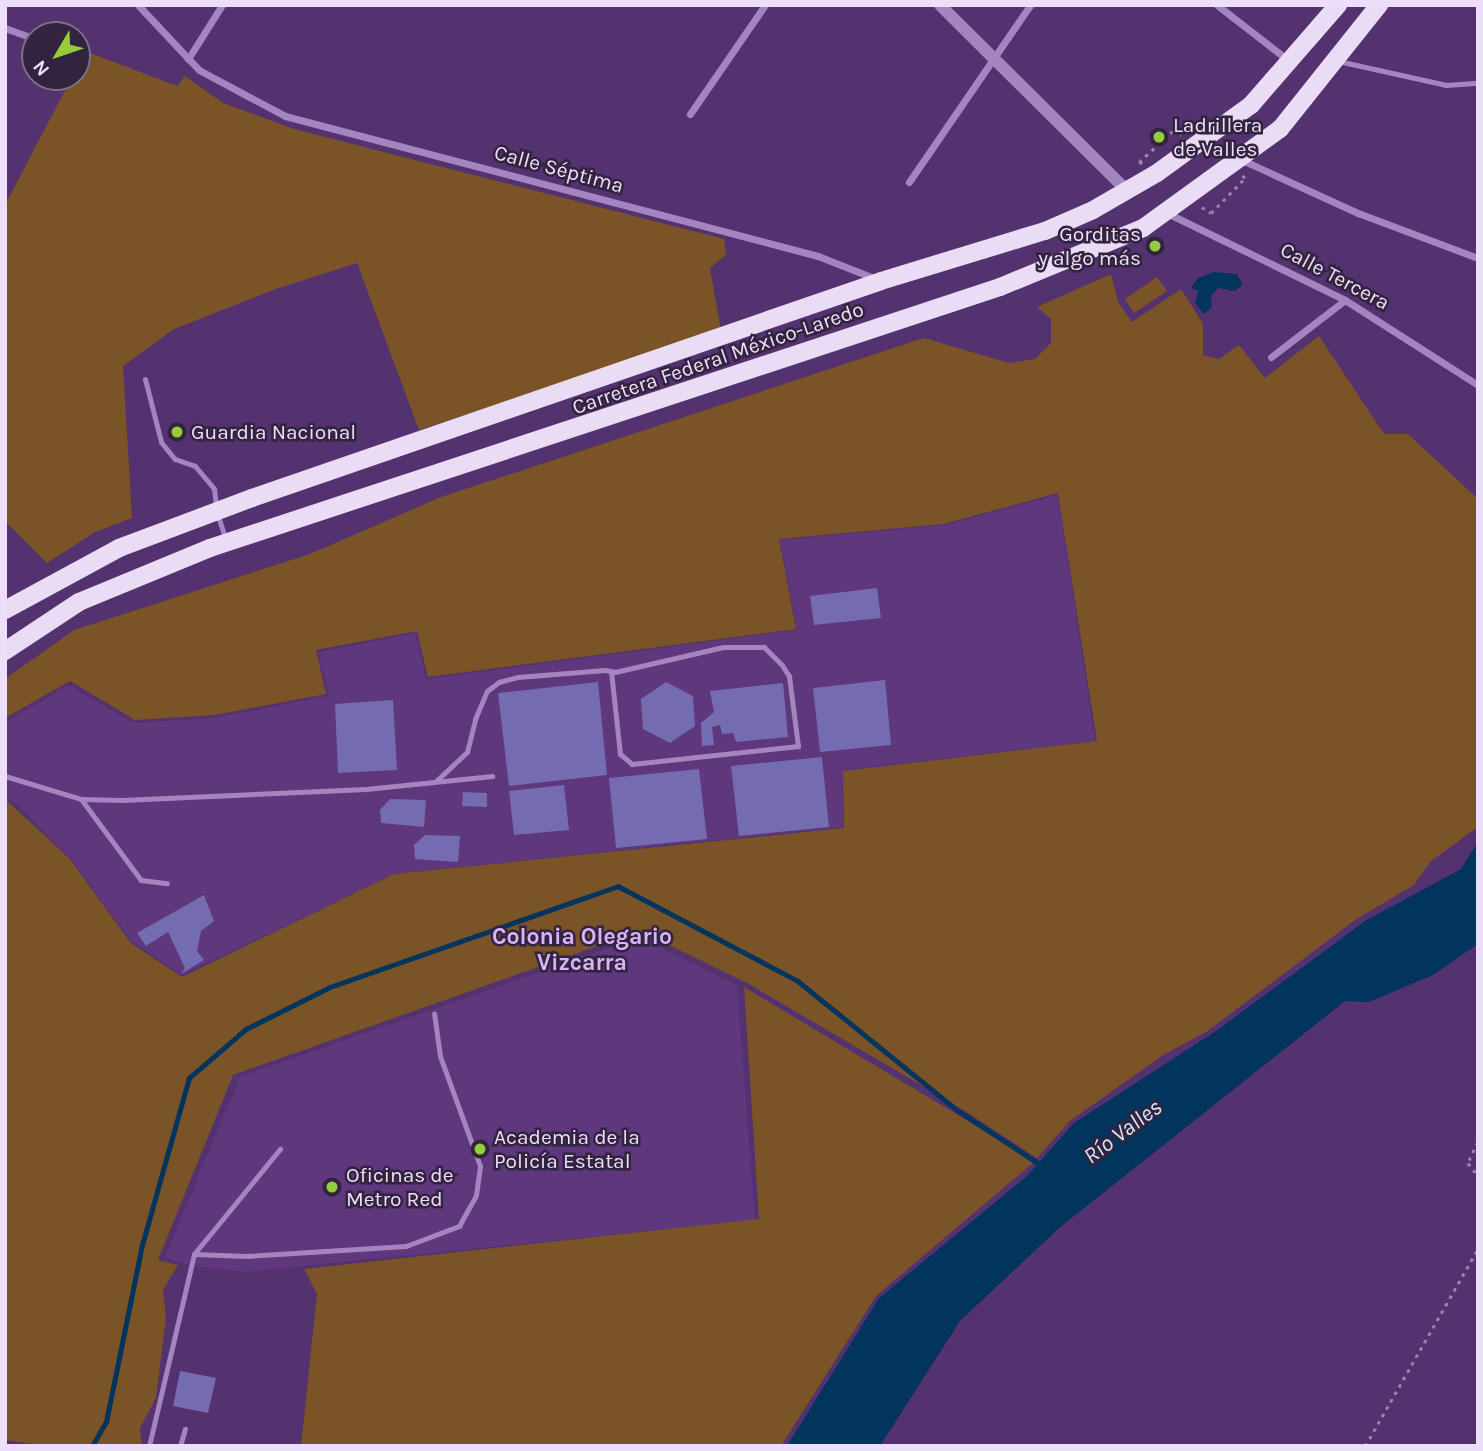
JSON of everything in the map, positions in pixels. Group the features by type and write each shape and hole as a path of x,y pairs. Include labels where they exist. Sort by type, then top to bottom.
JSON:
{"main road":[{"name":"Carretera Federal México-Laredo","path":"5,610 119,548 217,511 881,281 1045,230 1127,191 1251,105 1338,5"},
{"name":"Carretera Federal México-Laredo","path":"5,651 79,602 227,543 1000,287 1084,254 1167,213 1242,160 1280,129 1338,61 1379,5"}],"street":[{"name":"Calle Séptima","path":"138,5 188,59 230,90 285,116 805,253 881,281"},
{"path":"188,59 222,5"},
{"path":"690,114 765,5"},
{"path":"940,5 993,61 1127,191"},
{"path":"909,182 1030,5"},
{"path":"1217,5 1289,60"},
{"path":"1242,160 1357,214 1478,258"},
{"name":"Calle Tercera","path":"1167,213 1345,300 1478,385"},
{"path":"1271,357 1345,300"}],"lane":[{"path":"1338,61 1446,85 1478,83"},
{"path":"145,379 161,442 175,459 195,466 214,489 217,511 227,543"},
{"path":"435,782 467,752 475,719 487,691 499,682 611,671 723,647 764,647 789,676 798,746 632,764 620,754 611,671"},
{"path":"5,776 81,799 366,789 492,776"},
{"path":"81,799 141,880 167,883"},
{"path":"194,1254 247,1256 406,1246 459,1226 476,1195 480,1166 440,1056 434,1013"},
{"path":"149,1446 194,1254 280,1149"},
{"path":"180,1446 185,1429"}],"path":[{"path":"1139,162 1173,131"},
{"path":"1212,213 1245,178"},
{"path":"1478,1142 1468,1163 1478,1176"},
{"path":"1365,1446 1478,1249"}],"shaded area":[{"path":"91,53 177,86 185,76 223,103 294,129 724,239 726,255 710,268 721,331 419,430 357,263 276,289 174,329 123,366 132,518 95,532 47,563 5,521 5,205 65,91 91,91"},
{"path":"1111,274 1118,302 1132,322 1181,289 1203,324 1203,355 1219,359 1239,345 1265,378 1319,336 1384,434 1408,434 1478,499 1478,827 1431,861 1414,885 1355,920 1206,1032 1163,1055 1070,1121 1037,1158 965,1111 747,983 640,931 233,1075 158,1260 178,1265 163,1290 166,1317 156,1398 140,1428 142,1446 48,1446 5,1440 5,799 69,858 131,943 182,977 394,874 844,828 843,771 1097,741 1058,493 944,524 779,539 796,629 428,677 417,631 316,650 326,694 215,715 135,720 70,681 5,718 5,679 74,630 310,554 441,497 924,338 1009,363 1035,359 1051,343 1051,319 1037,307"},
{"path":"1157,277 1167,291 1134,313 1125,299"},
{"path":"1058,495 1095,741 843,770 843,827 394,874 182,975 132,942 70,858 16,803 5,799 5,723 69,685 133,723 214,718 329,696 318,652 415,633 426,679 797,630 780,540 945,525"},
{"name":"Academia de la Policía Estatal","path":"640,937 737,985 755,1220 245,1272 192,1266 165,1257 240,1077"},
{"path":"744,987 1035,1161 876,1296 781,1446 301,1446 317,1294 304,1269 759,1219"}],"water":[{"path":"1214,272 1236,274 1243,284 1235,291 1218,288 1211,296 1212,307 1204,314 1195,303 1198,291 1191,288 1198,278"},
{"name":"Río Valles","path":"1478,842 1478,944 1433,975 1369,1002 1345,1001 1059,1228 960,1321 880,1446 787,1446 879,1298 1027,1176 1074,1123 1216,1031 1365,921 1461,869"}],"building":[{"path":"877,588 881,618 814,625 810,596"},
{"path":"885,680 891,745 820,752 813,688"},
{"path":"598,682 607,775 509,786 498,693"},
{"path":"666,682 693,696 695,726 670,743 643,729 641,699"},
{"path":"783,683 788,737 736,742 733,733 722,734 720,725 712,727 714,745 702,746 701,723 714,712 710,691"},
{"path":"393,700 397,770 338,773 335,704"},
{"path":"822,757 829,827 739,836 731,766"},
{"path":"699,769 707,839 616,848 609,778"},
{"path":"564,785 569,830 514,835 509,791"},
{"path":"463,792 487,793 487,807 462,806"},
{"path":"390,799 426,800 424,827 381,823 380,810"},
{"path":"425,835 460,836 458,862 415,859 414,845"},
{"path":"204,895 214,921 201,931 197,951 204,960 181,974 185,968 168,932 146,946 137,933"},
{"path":"180,1371 216,1378 208,1413 173,1406"}],"waterway":[{"path":"92,1446 106,1422 142,1245 189,1078 246,1029 330,987 618,886 798,981 960,1112 1041,1165"}],"place":[{"name":"Ladrillera de Valles","path":"1159,137"},
{"name":"Gorditas y algo más","path":"1155,246"},
{"name":"Guardia Nacional","path":"177,432"},
{"name":"Academia de la Policía Estatal","path":"480,1149"},
{"name":"Oficinas de Metro Red","path":"332,1187"}],"district":[{"name":"Colonia Olegario Vizcarra","path":"582,950"}]}
